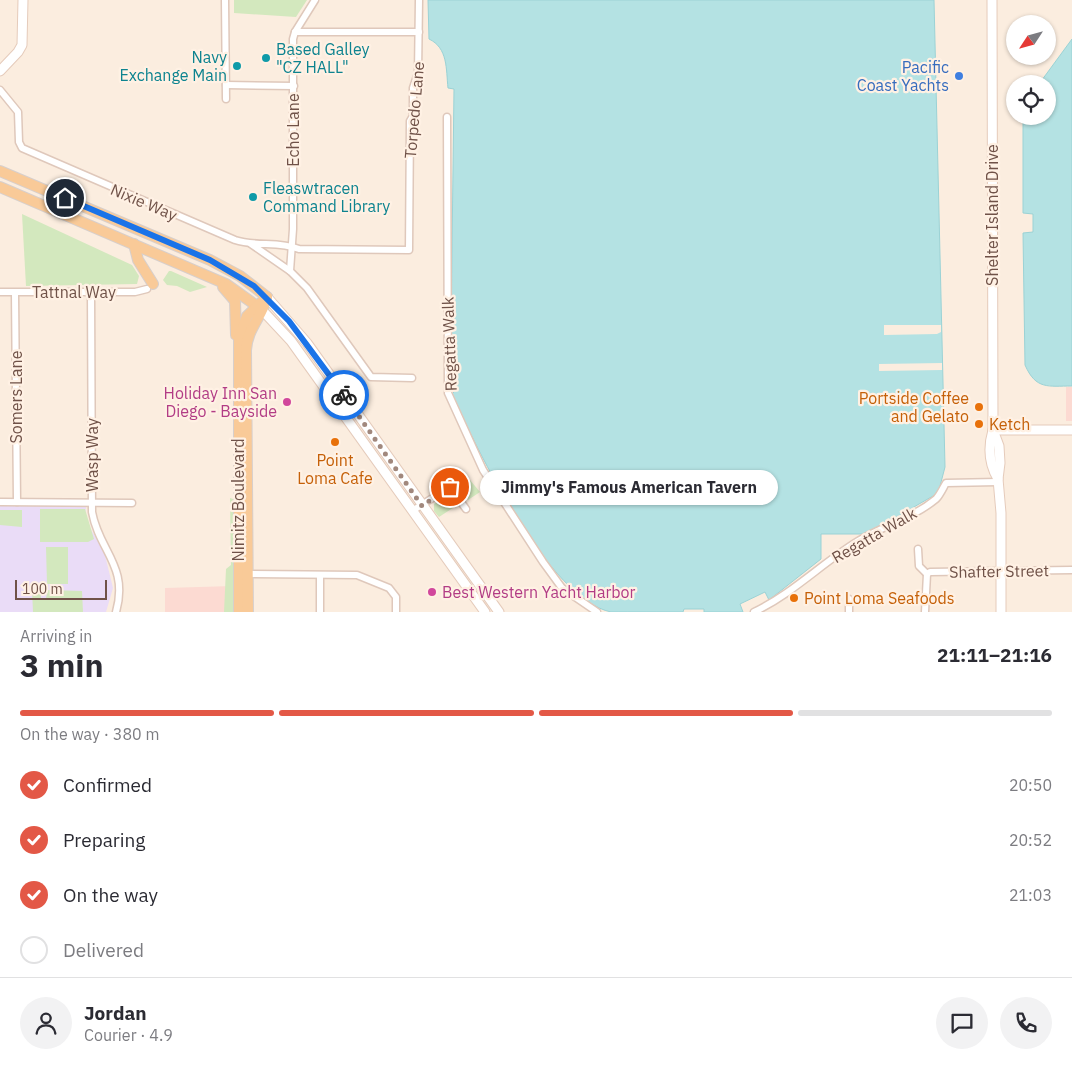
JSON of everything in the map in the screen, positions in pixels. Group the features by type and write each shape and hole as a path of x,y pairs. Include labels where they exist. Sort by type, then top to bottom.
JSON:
{"main road":[{"path":"0,70 22,45 23,0"},
{"name":"Shelter Island Drive","path":"992,0 993,430 999,446 1000,463 998,481 1001,612"},
{"path":"0,171 210,260 240,276 267,297 298,332 499,612"},
{"path":"0,187 210,277 237,290 260,308 290,341 485,612"},
{"path":"134,244 138,260 150,287"},
{"path":"210,277 229,292 235,301 238,358"},
{"name":"Nimitz Boulevard","path":"239,612 244,574 246,350 250,329 267,297"},
{"name":"Nimitz Boulevard","path":"248,612 244,574 238,358 242,326 260,308"},
{"path":"993,430 1072,430"}],"street":[{"path":"225,0 226,99"},
{"name":"Echo Lane","path":"290,271 294,86 292,50 295,32 315,0"},
{"name":"Torpedo Lane","path":"292,246 299,249 409,250 410,121 413,116 413,88 418,73 419,0"},
{"path":"295,32 418,32"},
{"path":"226,85 294,86"},
{"name":"Nixie Way","path":"0,90 18,112 18,139 22,148 140,201 248,243"},
{"name":"Regatta Walk","path":"447,117 448,393 483,470 543,562 562,588 597,612"},
{"path":"248,243 284,243 292,246"},
{"path":"248,243 290,271 307,288 371,377 412,378"},
{"name":"Tattnal Way","path":"0,292 135,292 150,287"},
{"name":"Wasp Way","path":"91,292 92,503 94,521 118,573 119,593 116,612"},
{"name":"Somers Lane","path":"15,293 17,502"},
{"name":"Regatta Walk","path":"754,612 778,600 860,540 936,498 946,483 998,481"},
{"path":"412,511 450,487 466,508"},
{"path":"0,502 132,503"},
{"path":"918,549 919,566 927,574 925,612"},
{"name":"Shafter Street","path":"927,574 930,572 1072,570"},
{"path":"244,574 316,573 320,576 357,574 389,588 396,597 396,612"},
{"path":"320,576 320,612"},
{"path":"849,599 849,612"}],"shaded area":[{"path":"1066,387 1072,387 1072,421 1066,421"},
{"path":"0,506 86,506 85,520 104,551 113,588 106,612 0,612"},
{"path":"233,586 233,612 165,612 165,588"}],"green space":[{"path":"234,0 307,0 296,17 234,13"},
{"path":"22,214 132,265 139,276 137,284 26,286"},
{"path":"169,271 207,287 190,292 177,286 167,285 163,280"},
{"path":"470,480 480,492 468,500 459,487"},
{"path":"448,494 453,495 459,504 439,517 434,511 434,504"},
{"path":"230,498 233,499 233,612 224,612 226,569 231,565"},
{"path":"40,509 85,509 94,539 88,542 40,542"},
{"path":"0,510 22,510 22,527 0,525"},
{"path":"46,547 68,547 68,584 47,584"},
{"path":"32,590 40,590 41,598 46,598 48,590 82,591 83,612 33,612"}],"water":[{"path":"428,0 934,0 945,467 939,490 933,496 867,534 821,534 821,559 769,600 765,592 740,604 743,612 704,612 704,609 684,609 683,612 611,612 587,601 564,580 540,552 518,519 479,450 452,394 454,392 451,331 454,89 448,88 443,53 429,39"},
{"path":"1072,39 1072,386 1049,386 1038,383 1025,365 1023,233 1033,232 1033,214 1023,213 1023,125 1056,125 1056,75 1046,75 1053,65 1056,65 1056,61"}],"pier":[{"path":"884,325 941,325 941,332 937,334 884,335"},
{"path":"942,363 942,370 879,371 879,364"}],"way so far":[{"path":"344,395 422,506 450,487"}],"place":[{"name":"Based Galley \"CZ HALL\"","path":"266,58"},
{"name":"Navy Exchange Main","path":"237,66"},
{"name":"Pacific Coast Yachts","path":"959,76"},
{"name":"Fleaswtracen Command Library","path":"253,197"},
{"name":"Holiday Inn San Diego - Bayside","path":"287,402"},
{"name":"Portside Coffee and Gelato","path":"979,407"},
{"name":"Ketch","path":"979,424"},
{"name":"Point Loma Cafe","path":"335,442"},
{"name":"Jimmy's Famous American Tavern","path":"450,487"},
{"name":"Best Western Yacht Harbor","path":"432,592"},
{"name":"Point Loma Seafoods","path":"794,598"}],"route":[{"path":"65,198 210,260 259,289 307,343 344,395"}]}
